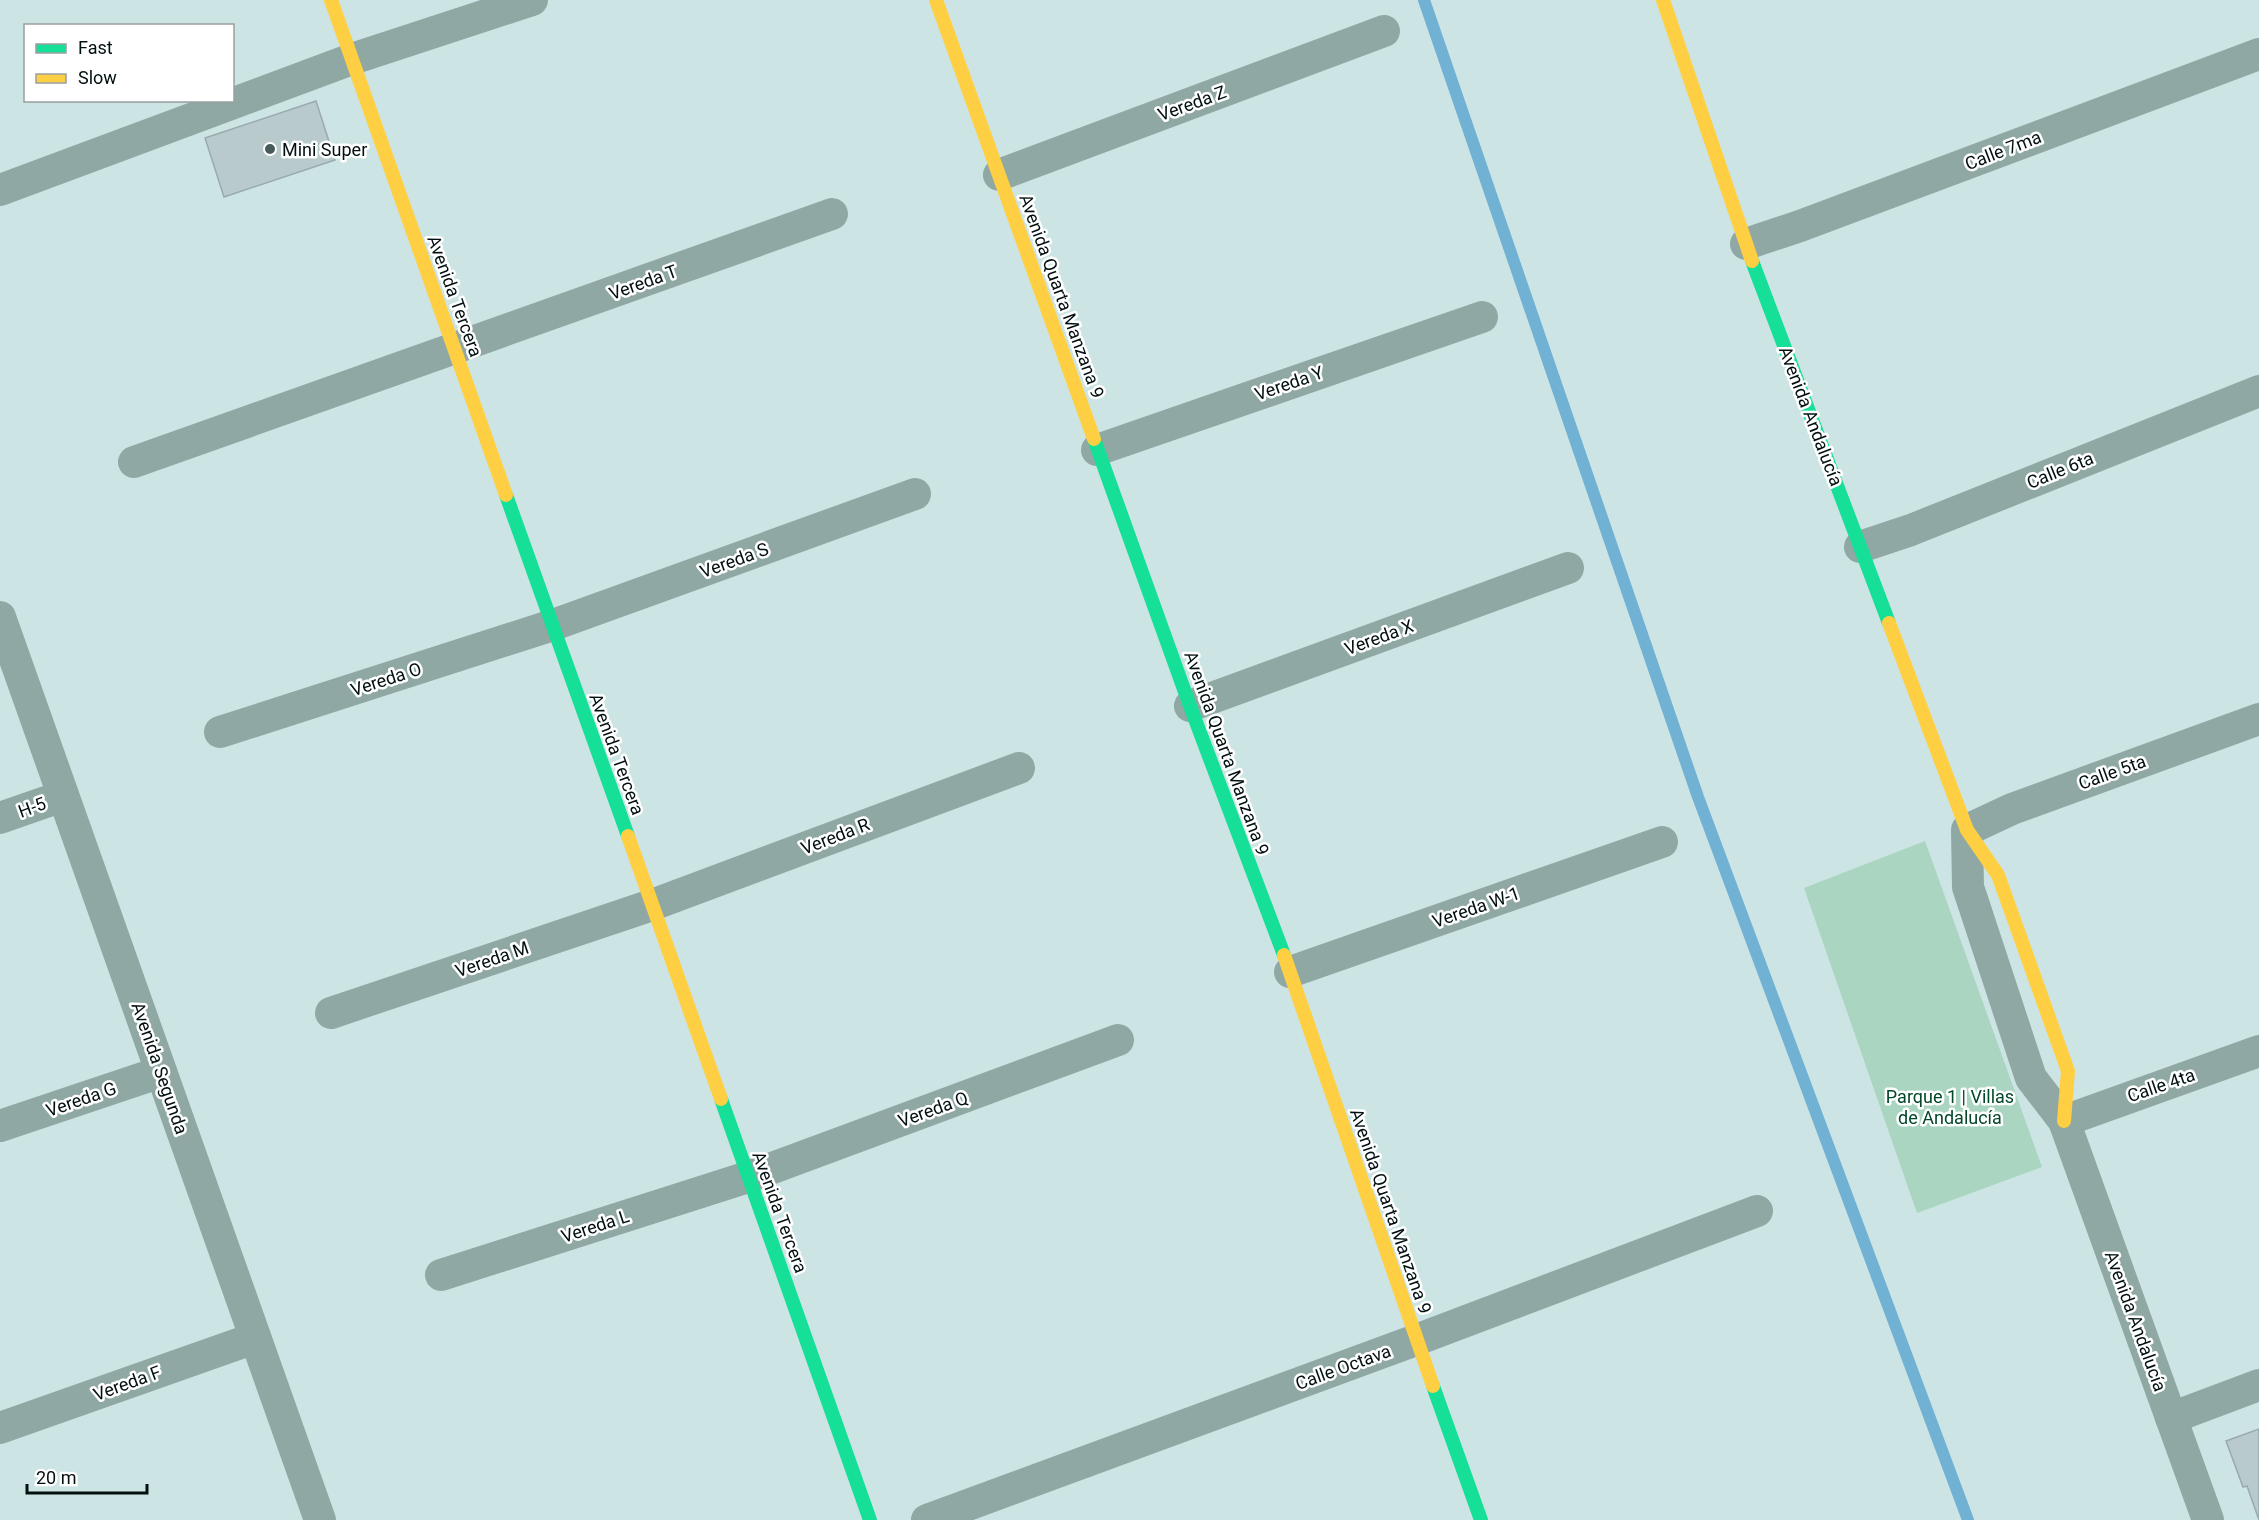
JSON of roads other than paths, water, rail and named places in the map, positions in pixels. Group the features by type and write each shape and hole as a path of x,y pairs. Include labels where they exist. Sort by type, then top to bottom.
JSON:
{"street":[{"name":"Avenida Tercera","path":"331,0 870,1520"},
{"path":"0,190 352,59 532,0"},
{"name":"Avenida Quarta Manzana 9","path":"936,0 1190,706 1290,972 1416,1340 1481,1520"},
{"name":"Avenida Andalucía","path":"1663,0 1746,244 1967,830 1968,887 2031,1078 2064,1121 2208,1520"},
{"name":"Vereda Z","path":"999,175 1384,32"},
{"name":"Calle 7ma","path":"1746,244 1800,226 2259,54"},
{"name":"Vereda T","path":"455,349 832,214"},
{"name":"Vereda Y","path":"1097,450 1482,317"},
{"path":"134,462 455,349"},
{"name":"Calle 6ta","path":"1860,547 1911,530 2259,391"},
{"name":"Vereda S","path":"553,625 915,494"},
{"name":"Vereda X","path":"1190,706 1568,568"},
{"name":"Avenida Segunda","path":"0,617 320,1520"},
{"name":"Vereda O","path":"220,732 553,625"},
{"name":"Calle 5ta","path":"1967,830 2012,809 2259,719"},
{"name":"Vereda R","path":"652,905 1019,768"},
{"name":"H-5","path":"0,818 63,796"},
{"name":"Vereda W-1","path":"1290,972 1662,842"},
{"name":"Vereda M","path":"331,1013 652,905"},
{"name":"Vereda Q","path":"748,1177 1118,1040"},
{"name":"Calle 4ta","path":"2064,1121 2259,1051"},
{"name":"Vereda G","path":"0,1126 161,1072"},
{"name":"Vereda L","path":"441,1275 748,1177"},
{"name":"Calle Octava","path":"927,1520 1416,1340 1757,1211"},
{"name":"Vereda F","path":"0,1428 255,1338"},
{"path":"2171,1418 2259,1385"}],"waterway":[{"path":"1424,0 1698,797 1968,1520"}],"place":[{"name":"Mini Super","path":"270,149"}],"park label":[{"name":"Parque 1 | Villas de Andalucía","path":"1950,1106"}]}
